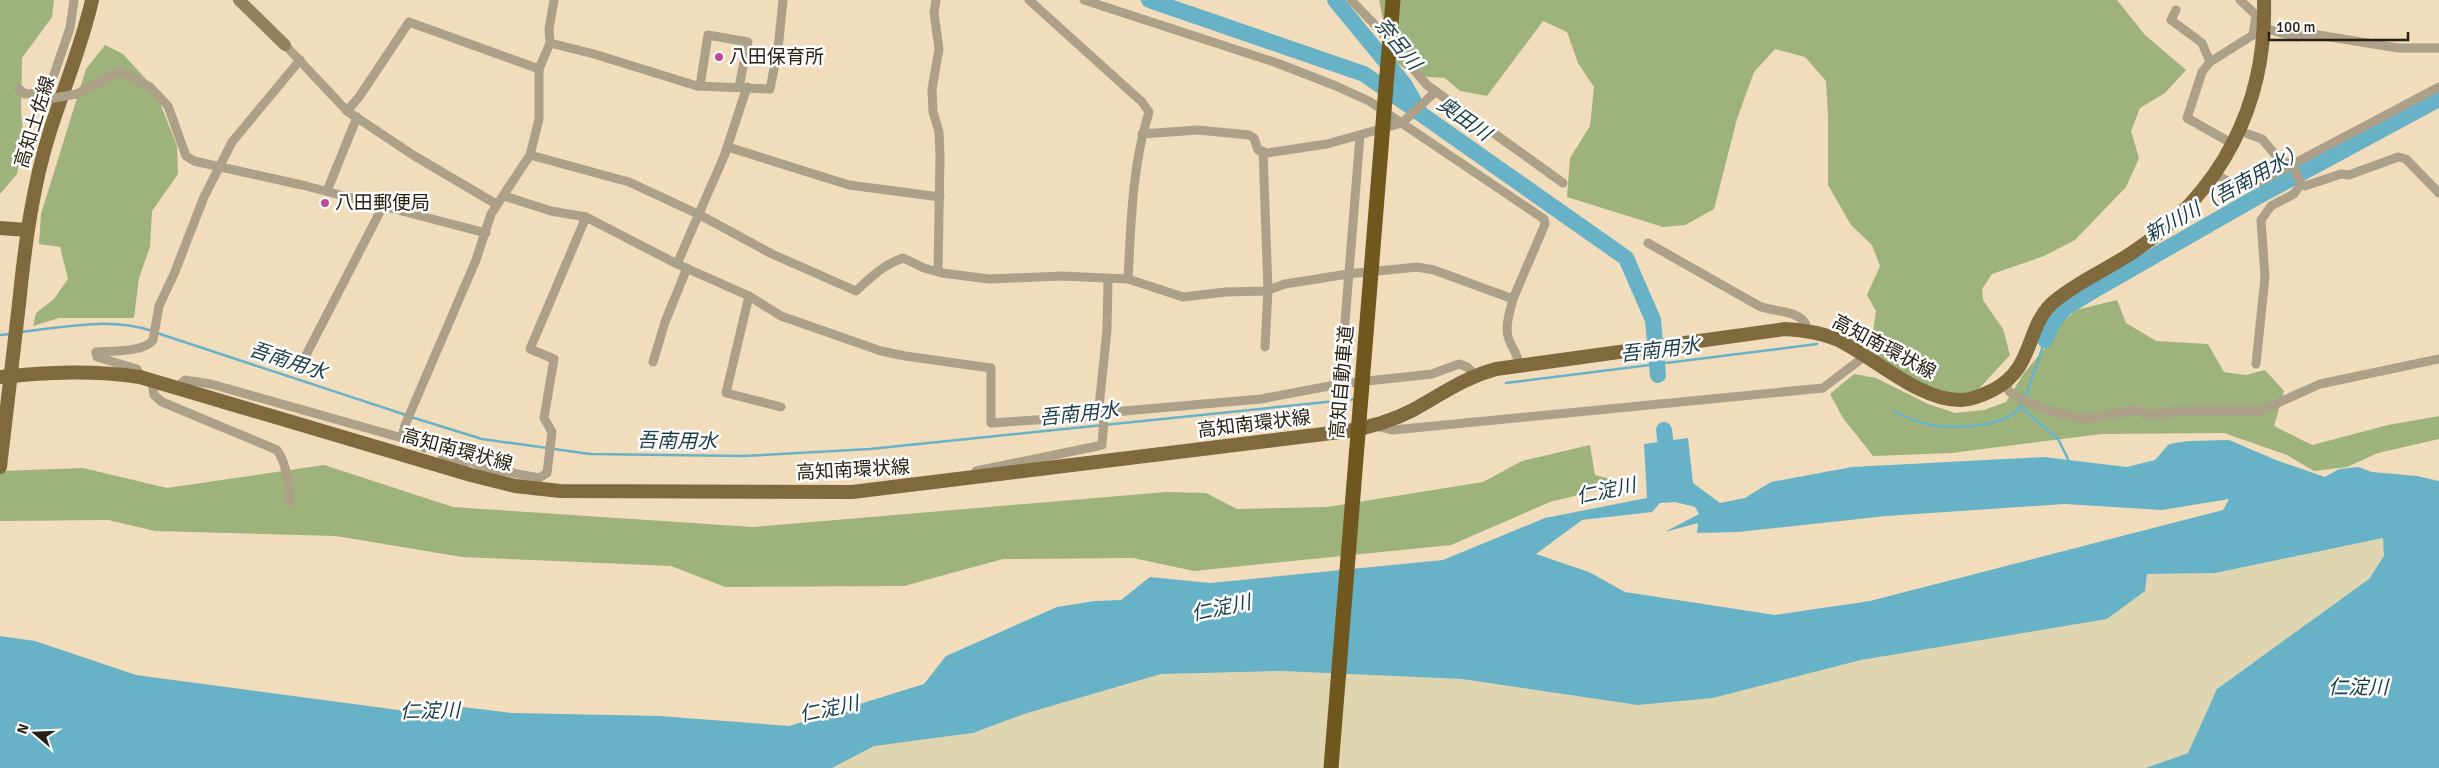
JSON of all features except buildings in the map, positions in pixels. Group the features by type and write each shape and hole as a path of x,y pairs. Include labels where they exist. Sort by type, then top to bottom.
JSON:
{"highway":[{"name":"高知自動車道","path":"1331,768 1393,0"}],"main road":[{"name":"高知土佐線","path":"0,467 32,198 50,131 85,32 92,0"},
{"name":"高知南環状線","path":"0,378 71,371 107,372 146,379 471,475 515,486 560,491 852,492 1348,431 1376,426 1414,410 1475,375 1520,366 1785,329 1808,330 1836,339 1939,397 1961,400 1982,395 2004,384 2017,372 2028,353 2041,318 2056,299 2134,252 2164,229 2216,174 2246,118 2257,84 2260,27 2264,0"},
{"path":"0,228 27,230"}],"street":[{"path":"18,89 25,94 44,93 49,89 70,28 74,0"},
{"path":"240,0 300,60 347,111 413,155 496,204"},
{"path":"402,438 486,234 496,204 504,196 530,156 539,119 539,69 550,43 549,29 554,0"},
{"path":"550,43 559,44 700,86 770,89 778,49 783,0"},
{"path":"936,0 934,13 939,49 932,88 933,112 938,132 940,156 938,271"},
{"path":"1029,0 1142,102 1149,112 1142,134 1134,182 1128,279"},
{"path":"1084,0 1310,75 1368,101 1544,219 1546,224 1513,299 1507,326 1508,339 1518,355 1520,366"},
{"path":"1351,0 1435,92 1563,183"},
{"path":"2240,0 2256,15 2260,27"},
{"path":"2176,10 2171,20 2202,43 2210,62"},
{"path":"347,111 359,97 409,22 539,69"},
{"path":"2260,27 2296,37 2312,34 2398,48 2439,48"},
{"path":"2233,144 2187,118 2202,72 2210,62 2254,35 2260,27"},
{"path":"70,28 85,32"},
{"path":"677,264 700,216 728,147 743,87 748,42 708,35 700,86"},
{"path":"1384,53 1402,56"},
{"path":"290,502 290,485 281,456 276,450 162,402 154,395 146,379 137,369 97,357 96,352 143,348 150,345 153,340 155,317 204,197 222,166 232,142 300,60"},
{"path":"43,100 77,94 111,75 124,73 150,87 168,106 186,156 194,161 327,191 486,234"},
{"path":"2216,174 2230,184 2244,187 2259,182 2293,168 2439,87"},
{"path":"1142,134 1198,130 1249,135 1254,138 1258,150 1267,153 1327,144 1402,123 1435,92"},
{"path":"327,191 357,117"},
{"path":"2248,134 2262,140 2279,159 2293,168 2300,182 2305,186 2341,174 2349,175 2398,157 2406,159 2439,193"},
{"path":"1340,384 1360,136"},
{"path":"728,147 849,185 940,197"},
{"path":"1263,152 1268,290 1265,347"},
{"path":"530,156 628,182 700,216 772,254 856,291 888,263 903,258 924,268 989,279 1062,276 1108,280 1128,279 1183,296 1268,290 1285,284 1348,274 1417,267 1434,270 1513,299"},
{"path":"2256,364 2265,277 2261,220 2271,206 2294,194 2300,182"},
{"path":"504,196 550,211 586,217 677,264 749,296 781,316 881,351 991,368 991,423 1103,416 1261,399 1340,384 1432,374 1459,364 1467,367 1475,375"},
{"path":"306,355 383,206"},
{"path":"421,446 458,454 481,467 538,478 547,473 552,432 544,418 554,359 530,349 586,217"},
{"path":"1648,243 1759,306 1800,315 1806,321 1808,330"},
{"path":"653,362 665,322 687,268"},
{"path":"893,488 1102,445 1108,280"},
{"path":"749,296 726,393 781,407"},
{"path":"1376,426 1394,430 1823,388 1865,356"},
{"path":"2004,384 2010,392 2042,408 2085,419 2134,410 2151,415 2180,411 2260,411 2320,384 2439,359"},
{"path":"176,388 185,380 211,384 402,438 460,462 471,475"}],"green space":[{"path":"0,0 54,0 52,17 22,58 21,111 24,143 17,174 0,194"},
{"path":"1379,0 2117,0 2145,35 2186,70 2165,93 2140,108 2131,131 2139,158 2126,187 2075,240 2044,256 1992,274 1982,289 1983,300 2003,329 2010,355 1975,393 1950,393 1916,382 1870,353 1876,311 1867,295 1880,266 1872,245 1851,225 1828,185 1826,81 1805,57 1775,49 1754,72 1737,119 1714,209 1685,225 1663,227 1567,197 1570,158 1590,126 1594,87 1578,63 1567,32 1543,21 1487,96 1460,91 1445,78 1415,76 1391,59"},
{"path":"105,45 123,54 154,88 177,146 178,174 152,211 150,247 139,278 134,318 59,318 33,326 36,313 54,299 68,279 60,247 39,244 41,214 86,69"},
{"path":"2117,300 2126,323 2156,341 2208,344 2224,372 2246,375 2265,370 2284,391 2274,426 2312,445 2388,425 2439,416 2439,439 2378,453 2347,467 2314,471 2287,455 2224,433 2102,434 1952,453 1873,456 1843,418 1830,394 1854,374 1876,378 1928,404 1955,413 1984,410 2006,402 2024,373 2045,348 2056,328 2076,310"},
{"path":"1590,445 1595,475 1627,483 1550,502 1451,545 1194,571 1133,558 1003,559 904,586 725,587 671,566 462,557 336,536 155,531 108,520 0,521 0,471 83,468 167,488 324,465 453,507 753,527 1166,492 1206,493 1237,509 1327,507 1483,482 1522,461"}],"sand":[{"path":"2383,538 2384,556 2369,579 2217,689 2188,753 2146,768 832,768 874,746 973,733 1024,714 1161,674 1281,671 1462,679 1638,705 1713,698 1861,660 2147,574 2215,573"}],"water":[{"name":"仁淀川","path":"1688,438 1693,483 1720,503 1745,498 1771,482 1852,467 2044,457 2127,467 2155,460 2169,444 2188,441 2229,440 2276,460 2325,477 2339,469 2358,467 2372,472 2417,476 2439,481 2439,768 2146,768 2188,753 2217,689 2369,579 2384,556 2383,538 2215,573 2147,574 2145,591 2107,619 1861,660 1713,698 1638,705 1462,679 1281,671 1161,674 1024,714 973,733 874,746 832,768 0,768 0,636 35,641 136,675 406,711 463,707 512,713 660,716 789,726 924,684 946,656 1057,607 1095,601 1121,600 1150,577 1210,583 1443,560 1545,518 1647,498 1644,444","holes":["2229,499 2223,510 1870,601 1775,615 1625,592 1589,572 1536,554 1582,520 1652,512 1660,503 1675,502 1695,507 1699,514 1665,532 1698,523 1697,533 1738,532 1886,516 2065,504 2162,510"]}],"waterway":[{"name":"奥田川","path":"1149,0 1364,74 1626,258 1653,320 1658,375"},
{"name":"奈呂川","path":"1335,0 1404,84 1419,110"},
{"name":"新川川（吾南用水）","path":"2045,340 2053,322 2065,308 2257,197 2439,99"},
{"name":"吾南用水","path":"21,332 87,324 120,325 152,331"},
{"name":"吾南用水","path":"157,333 406,415"},
{"name":"吾南用水","path":"0,335 11,334"},
{"path":"2026,396 2045,340"},
{"name":"吾南用水","path":"1506,383 1817,344"},
{"name":"吾南用水","path":"411,417 482,439 590,454 744,456 870,449 1356,399"},
{"path":"1894,411 1930,425 1952,427 1981,425 2007,418 2022,403"},
{"path":"2021,407 2058,439 2069,461"},
{"name":"奥田川","path":"1664,430 1668,463"}],"place":[{"name":"八田保育所","path":"719,57"},
{"name":"八田郵便局","path":"325,203"}]}
